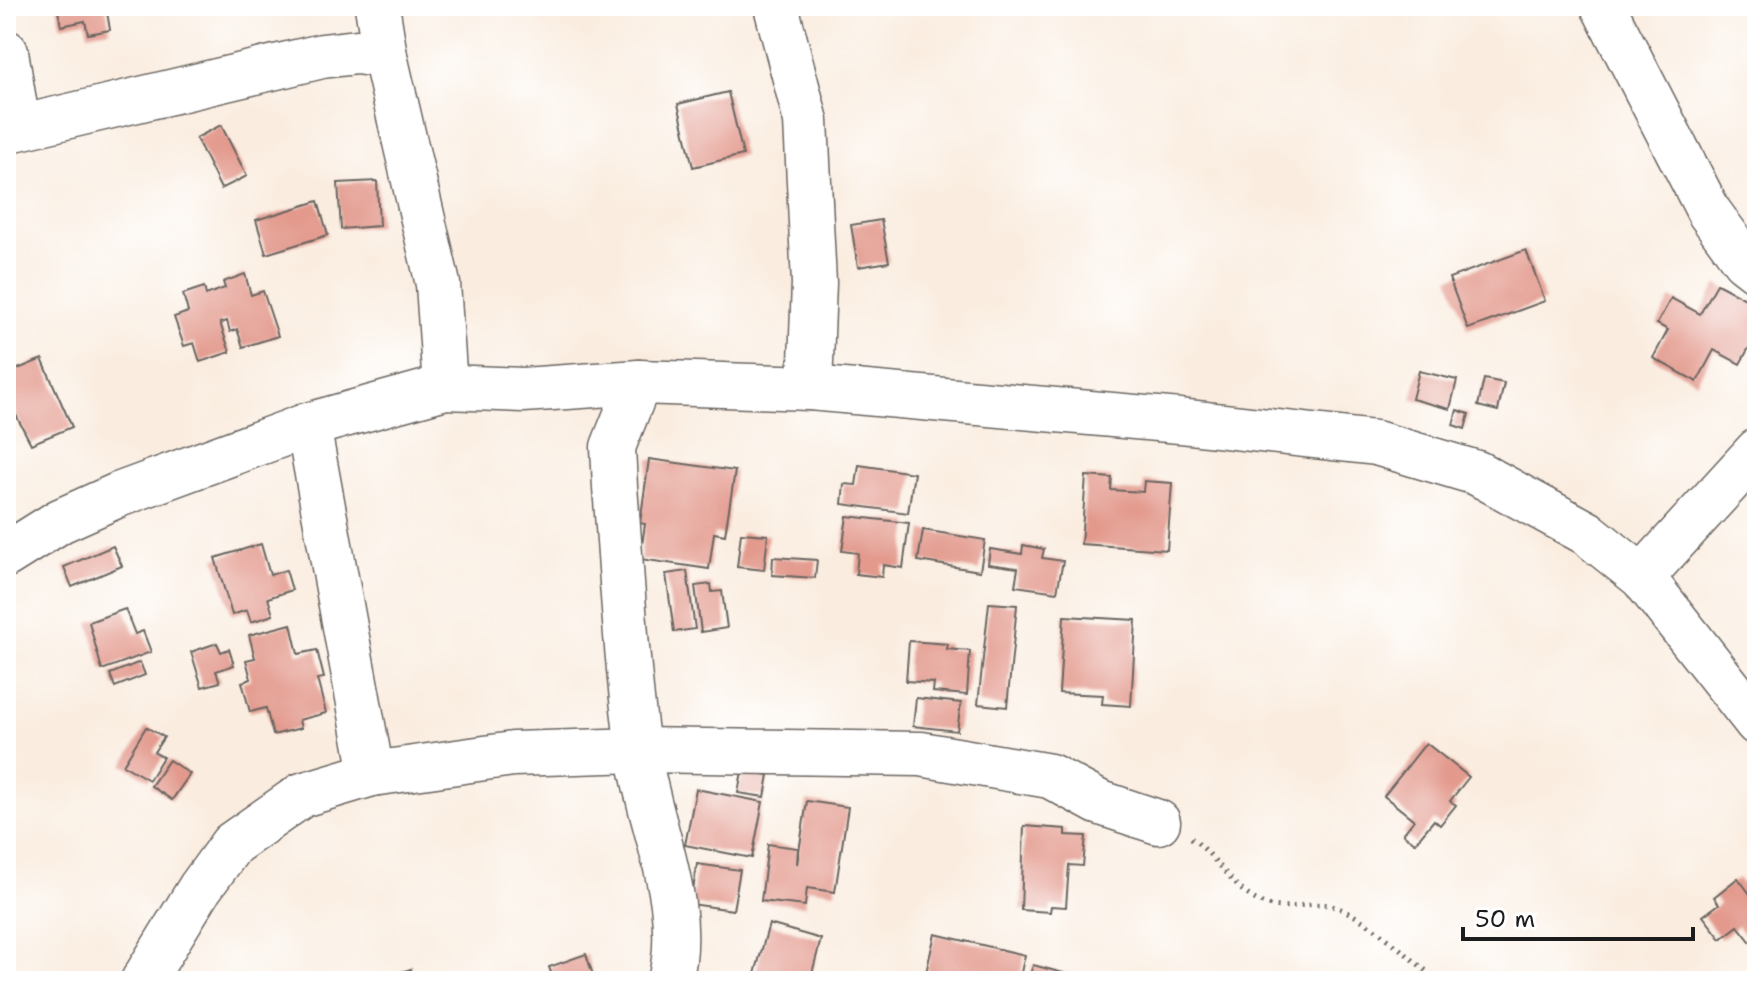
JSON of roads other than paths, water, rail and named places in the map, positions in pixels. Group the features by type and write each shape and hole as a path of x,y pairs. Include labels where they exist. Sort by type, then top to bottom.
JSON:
{"street":[{"path":"377,6 385,56 438,284 445,387"},
{"path":"776,6 806,121 814,283 810,388"},
{"path":"1603,6 1709,212 1735,250 1757,270"},
{"path":"6,52 12,128 215,84 322,56 357,52 385,56"},
{"path":"613,447 639,382"},
{"path":"6,555 60,521 118,495 308,425 445,387 523,390 639,382 810,388 1180,421 1376,443 1477,473 1587,533 1642,577 1757,723"},
{"path":"580,386 613,447 638,750 671,890 680,975"},
{"path":"308,425 372,774"},
{"path":"1642,577 1757,451"},
{"path":"143,981 200,888 232,844 302,795 372,774 513,754 638,750 921,754 1050,776 1098,802 1158,822"}]}
